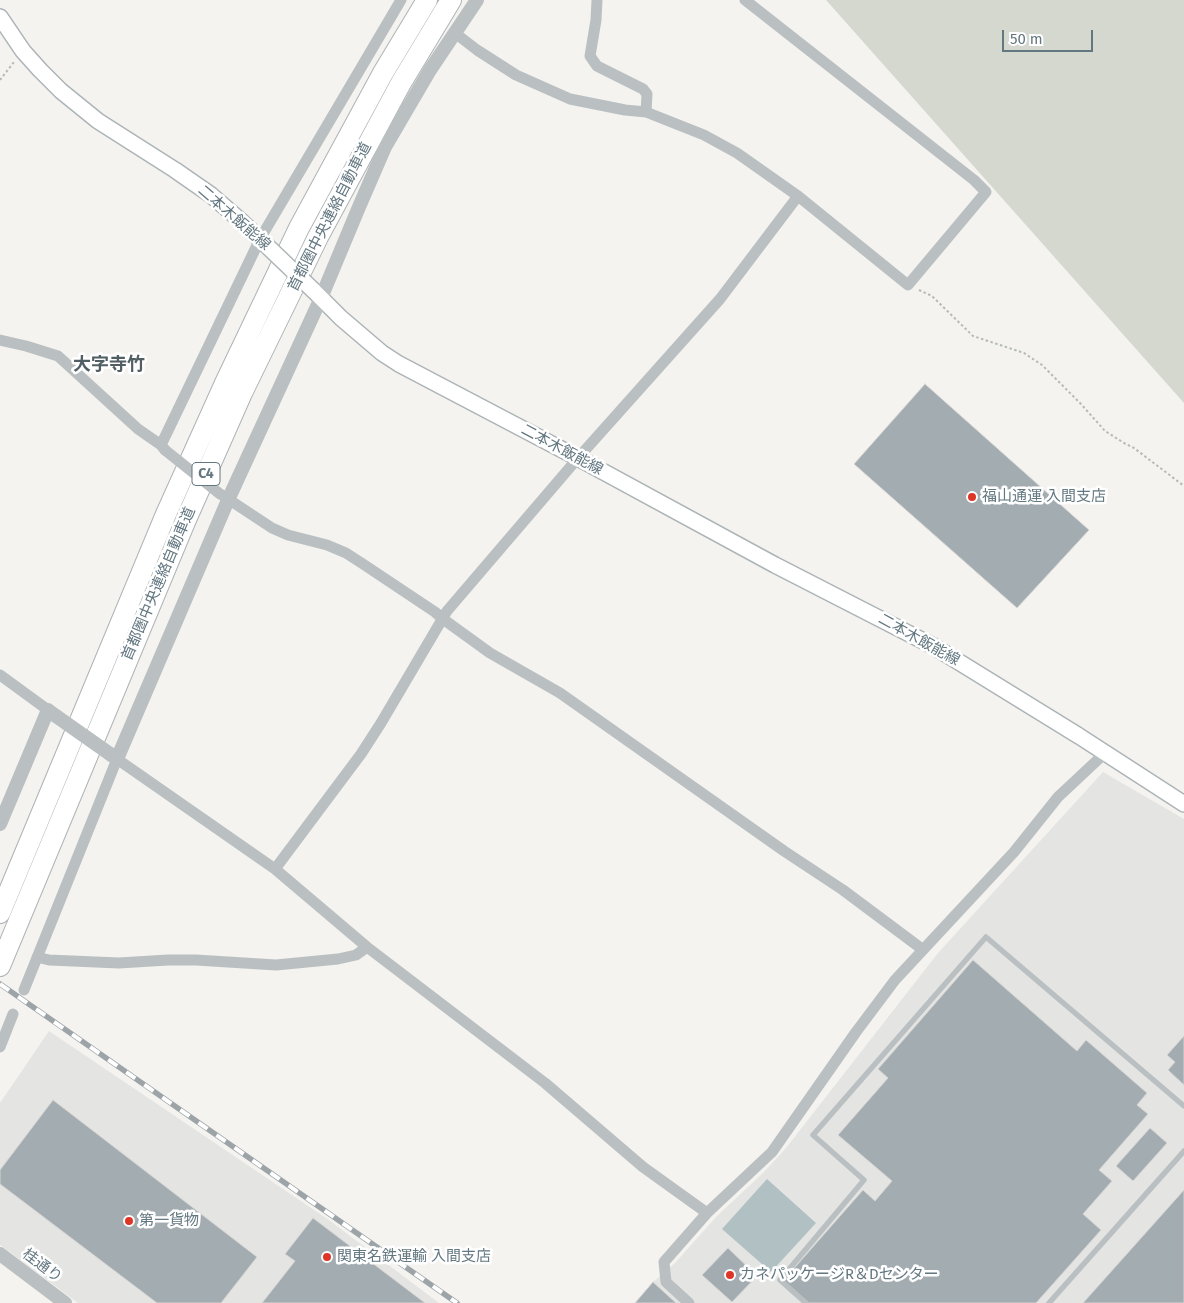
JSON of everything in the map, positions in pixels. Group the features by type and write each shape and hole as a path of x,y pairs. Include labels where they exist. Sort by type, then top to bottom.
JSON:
{"highway":[{"name":"首都圏中央連絡自動車道","path":"0,914 166,514 225,383 299,228 383,72 427,0"},
{"name":"首都圏中央連絡自動車道","path":"0,966 185,522 242,393 318,237 401,83 451,0"}],"main road":[{"name":"二本木飯能線","path":"0,18 23,51 61,91 98,121 205,190 242,221 341,318 382,353 399,364 718,534 933,646 1184,804"}],"street":[{"path":"163,448 262,241 401,0"},
{"path":"24,990 113,756 224,497 385,147 430,70 477,0"},
{"path":"597,0 590,56 597,66 643,89 647,94 646,112"},
{"path":"455,33 477,50 516,75 570,100 646,112 704,135 737,153 798,196 908,285 986,192 974,180 745,0"},
{"path":"275,869 361,754 447,611 578,458 720,299 798,196"},
{"path":"0,340 58,356 138,428 224,497 272,528 328,545 346,553 436,612 490,653 568,699 843,890 922,950"},
{"path":"0,675 275,869 367,948 545,1083 643,1167 707,1213"},
{"path":"0,824 52,713"},
{"path":"690,1303 666,1282 664,1262 707,1213 772,1152 895,980 1014,852 1058,797 1105,753"},
{"path":"37,957 49,960 119,963 186,960 276,965 338,959 356,955 367,948"},
{"path":"0,1047 13,1014"},
{"name":"桂通り","path":"0,1254 64,1303"}],"lane":[{"path":"806,1303 780,1280 864,1180 813,1135 986,937 1184,1106"},
{"path":"1050,1303 1184,1151"}],"path":[{"path":"0,80 23,51"},
{"path":"908,285 932,296 973,336 1024,353 1042,365 1105,431 1134,448 1184,486"}],"shaded area":[{"path":"826,0 1184,0 1184,403"},
{"path":"1103,772 1184,819 1184,1303 635,1303 653,1282 675,1263 716,1217 764,1172 786,1148 938,953"},
{"path":"49,1031 329,1220 439,1303 78,1303 0,1245 0,1103"},
{"path":"767,1179 816,1223 771,1272 722,1229"}],"building":[{"name":"福山通運 入間支店","path":"925,384 1089,530 1017,608 854,464"},
{"path":"973,960 1077,1051 1086,1040 1147,1093 1137,1105 1148,1114 1099,1170 1112,1181 1083,1214 1101,1230 1036,1303 806,1303 782,1282 863,1190 875,1201 892,1181 838,1135 888,1078 878,1069"},
{"path":"1184,1036 1184,1085 1168,1070 1175,1062 1167,1055"},
{"name":"第一貨物","path":"53,1100 257,1257 221,1303 157,1303 0,1184 0,1170"},
{"path":"1150,1128 1167,1143 1133,1181 1116,1166"},
{"path":"1184,1190 1184,1303 1083,1303"},
{"name":"関東名鉄運輸 入間支店","path":"313,1218 425,1303 262,1303 295,1261 285,1254"},
{"name":"カネパッケージR＆Dセンター","path":"728,1248 757,1276 732,1302 702,1275"},
{"path":"653,1282 676,1303 635,1303"}],"railway":[{"path":"0,984 457,1303"}],"place":[{"name":"福山通運 入間支店","path":"972,497"},
{"name":"第一貨物","path":"129,1221"},
{"name":"関東名鉄運輸 入間支店","path":"327,1257"},
{"name":"カネパッケージR＆Dセンター","path":"730,1275"}],"district":[{"name":"大字寺竹","path":"109,365"}]}
